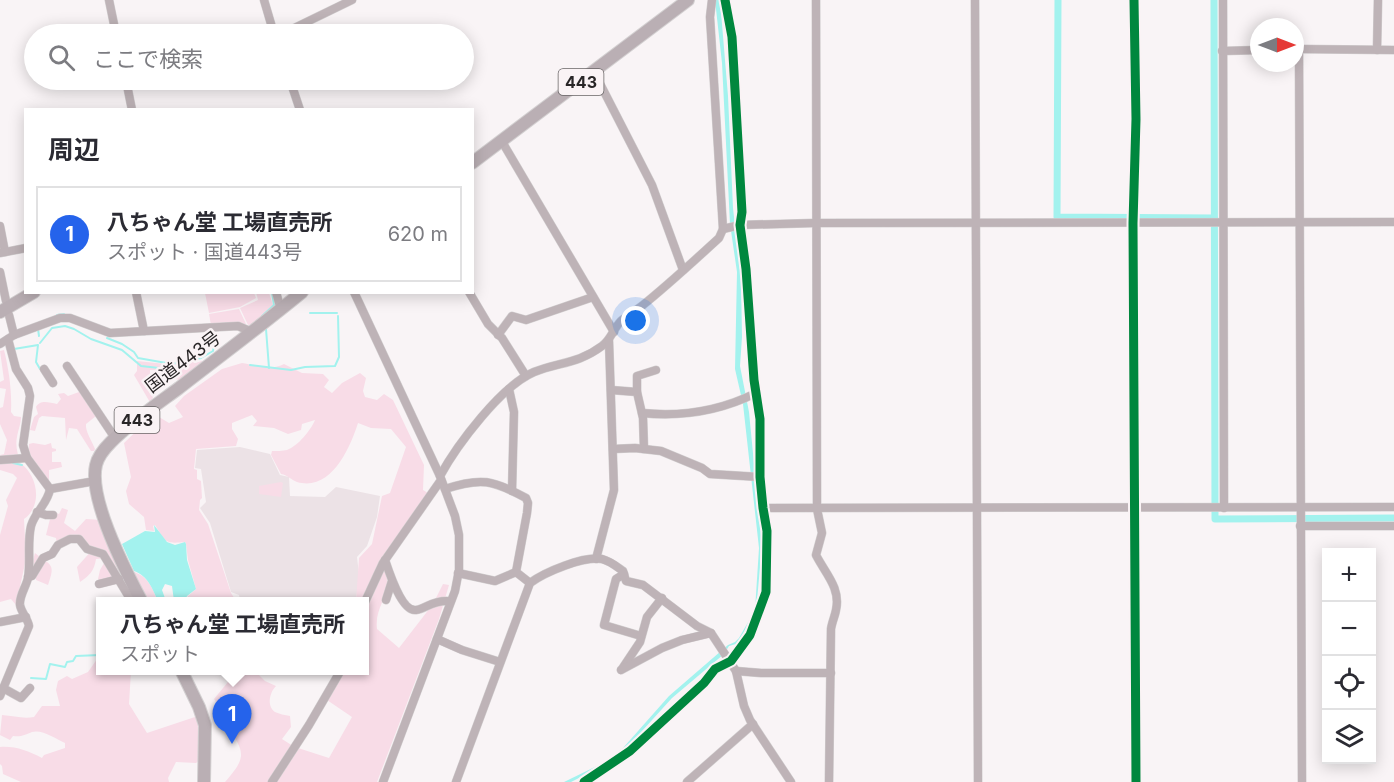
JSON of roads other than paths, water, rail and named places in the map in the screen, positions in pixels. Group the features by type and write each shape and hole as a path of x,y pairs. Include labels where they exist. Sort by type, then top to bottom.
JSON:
{"highway":[{"name":"443","path":"474,162 688,0"},
{"path":"5,309 31,294"},
{"name":"国道443号","path":"140,597 113,544 105,522 96,481 96,465 101,453 115,438 300,294"},
{"path":"184,675 200,706 205,725 204,782"}],"street":[{"path":"109,0 114,24"},
{"path":"264,0 271,24"},
{"path":"303,24 352,0"},
{"path":"367,597 385,560 440,478 449,460 486,412 526,376 584,358 609,341 620,323 719,238 724,229 711,17 712,0"},
{"path":"584,782 630,751 704,683 715,669 731,661 750,635 766,592 767,531 759,477 760,419 740,225 742,212 732,37 725,0"},
{"path":"816,0 816,508 822,532 816,555 837,593 837,609 831,629 829,782"},
{"path":"975,0 978,782"},
{"path":"1134,0 1136,782"},
{"path":"1222,0 1224,508"},
{"path":"1377,50 1378,0"},
{"path":"1304,49 1394,50"},
{"path":"1222,51 1250,50"},
{"path":"594,72 652,184 683,270"},
{"path":"1297,72 1302,782"},
{"path":"128,90 132,108"},
{"path":"293,90 299,108"},
{"path":"504,145 614,332"},
{"path":"724,229 740,225 815,223 1394,222"},
{"path":"0,226 3,252 24,248"},
{"path":"0,272 16,369 28,388 30,396 22,445 27,459 52,494"},
{"path":"136,294 144,332"},
{"path":"277,294 281,309"},
{"path":"355,294 445,489 459,535 455,591 383,782"},
{"path":"470,294 488,324 526,376"},
{"path":"498,335 512,316 526,320 593,297"},
{"path":"0,344 11,337 60,318 70,318 110,333 238,326 252,332"},
{"path":"596,559 614,490 609,341"},
{"path":"67,366 115,438"},
{"path":"44,369 52,382"},
{"path":"644,449 637,375 656,370"},
{"path":"509,389 514,412 512,490"},
{"path":"611,390 637,392"},
{"path":"642,413 669,416 697,413 727,405 756,393"},
{"path":"613,449 661,451 702,468 710,474 759,477"},
{"path":"0,460 27,459"},
{"path":"30,688 21,698 1,690 29,626 20,607 20,599 28,578 31,527 37,512 52,494 96,481"},
{"path":"445,489 479,481 512,490 526,498 528,503 516,572"},
{"path":"762,508 1394,507"},
{"path":"37,512 53,515"},
{"path":"1300,526 1394,526"},
{"path":"33,549 36,539"},
{"path":"28,578 32,576 43,558 52,554 58,545 70,539 79,539 85,548 103,554 129,597"},
{"path":"456,782 530,584 559,568 596,559 611,562 623,571 626,581 643,585 697,626 711,633 736,671 744,706 753,724 791,782"},
{"path":"385,560 392,581 407,607 418,610 432,602 447,601"},
{"path":"458,573 495,581 516,572"},
{"path":"516,572 530,584"},
{"path":"624,574 616,579 604,625 641,636"},
{"path":"99,584 119,579"},
{"path":"392,581 385,601 400,597"},
{"path":"662,598 647,617 640,642 621,670 662,648 711,633"},
{"path":"0,622 26,617"},
{"path":"437,639 500,662"},
{"path":"736,671 831,673"},
{"path":"272,782 338,675"},
{"path":"687,782 753,724"}],"water":[{"path":"715,0 720,0 728,96 733,208 741,279 740,366 749,412 762,546 756,611 736,644 729,646 724,654 672,698 623,752 601,767 571,782 564,782 603,763 623,748 669,696 728,645 739,638 755,610 759,548 743,404 735,369 737,272 730,224 722,63"},
{"path":"154,525 167,542 175,545 185,542 186,544 187,560 196,589 187,597 173,597 172,586 165,584 162,590 165,597 156,597 146,579 134,571 122,544 145,531 155,532"}],"waterway":[{"path":"1058,0 1057,217 1214,218"},
{"path":"1214,0 1215,519 1394,518"},
{"path":"262,316 274,305 272,294"},
{"path":"310,313 337,313"},
{"path":"57,315 64,314"},
{"path":"250,365 291,370 335,366 339,357 338,316"},
{"path":"40,343 52,328 65,326 91,339 122,350 141,366 168,369"},
{"path":"38,329 39,336"},
{"path":"266,329 269,368"},
{"path":"107,338 122,344 134,352 138,358 172,364 201,358 213,351 210,331"},
{"path":"14,349 38,345 36,362 40,369"},
{"path":"13,463 22,465"},
{"path":"31,678 46,679 50,664 65,667 67,662 73,661 76,656 96,655"}],"place":[{"name":"八ちゃん堂 工場直売所","path":"232,744"}]}
